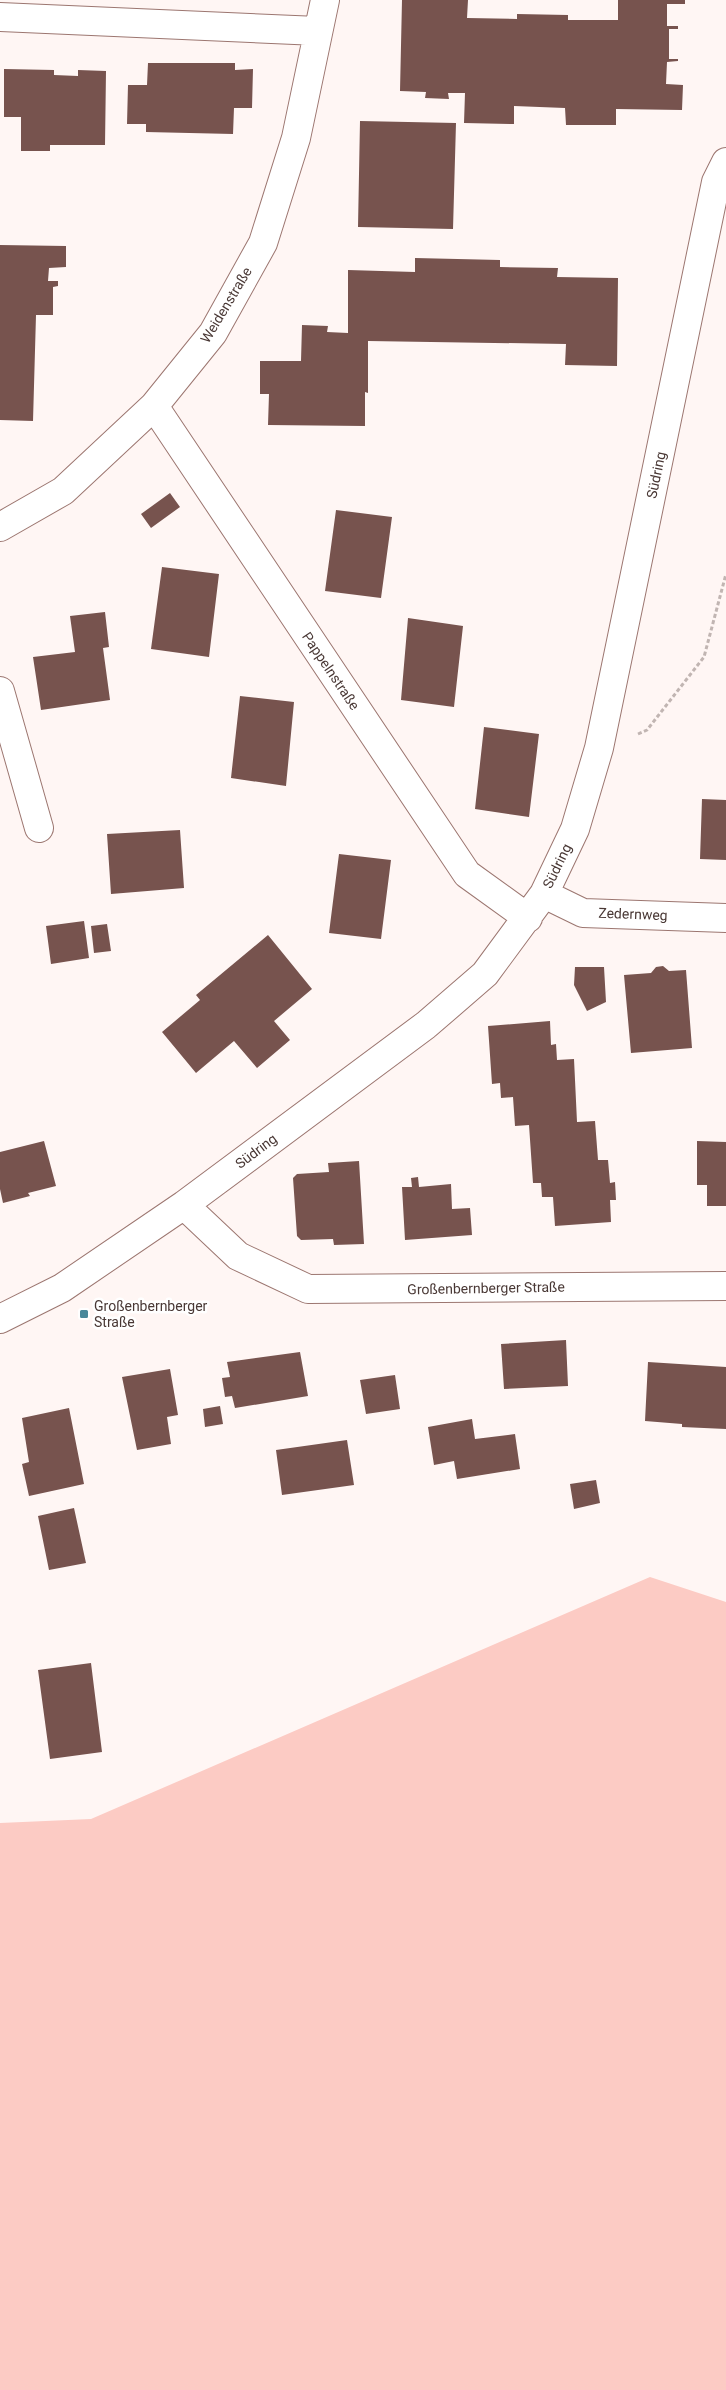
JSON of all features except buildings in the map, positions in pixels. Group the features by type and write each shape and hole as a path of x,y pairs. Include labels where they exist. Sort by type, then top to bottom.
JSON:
{"street":[{"name":"Weidenstraße","path":"0,527 63,491 154,406 213,333 263,242 296,138 325,0"},
{"path":"0,17 318,31"},
{"name":"Südring","path":"0,1319 62,1288 184,1205 426,1025 485,974 544,894 575,829 599,748 716,182 726,162"},
{"name":"Pappelnstraße","path":"154,406 467,874 528,918"},
{"path":"0,691 39,828"},
{"name":"Zedernweg","path":"544,894 583,912 726,918"},
{"name":"Großenbernberger Straße","path":"184,1205 238,1256 308,1289 726,1286"}],"path":[{"path":"599,748 647,730 704,657 726,574"}],"shaded area":[{"path":"650,1577 726,1602 726,2390 0,2390 0,1823 91,1819"}],"place":[{"name":"Großenbernberger Straße","path":"84,1314"}]}
